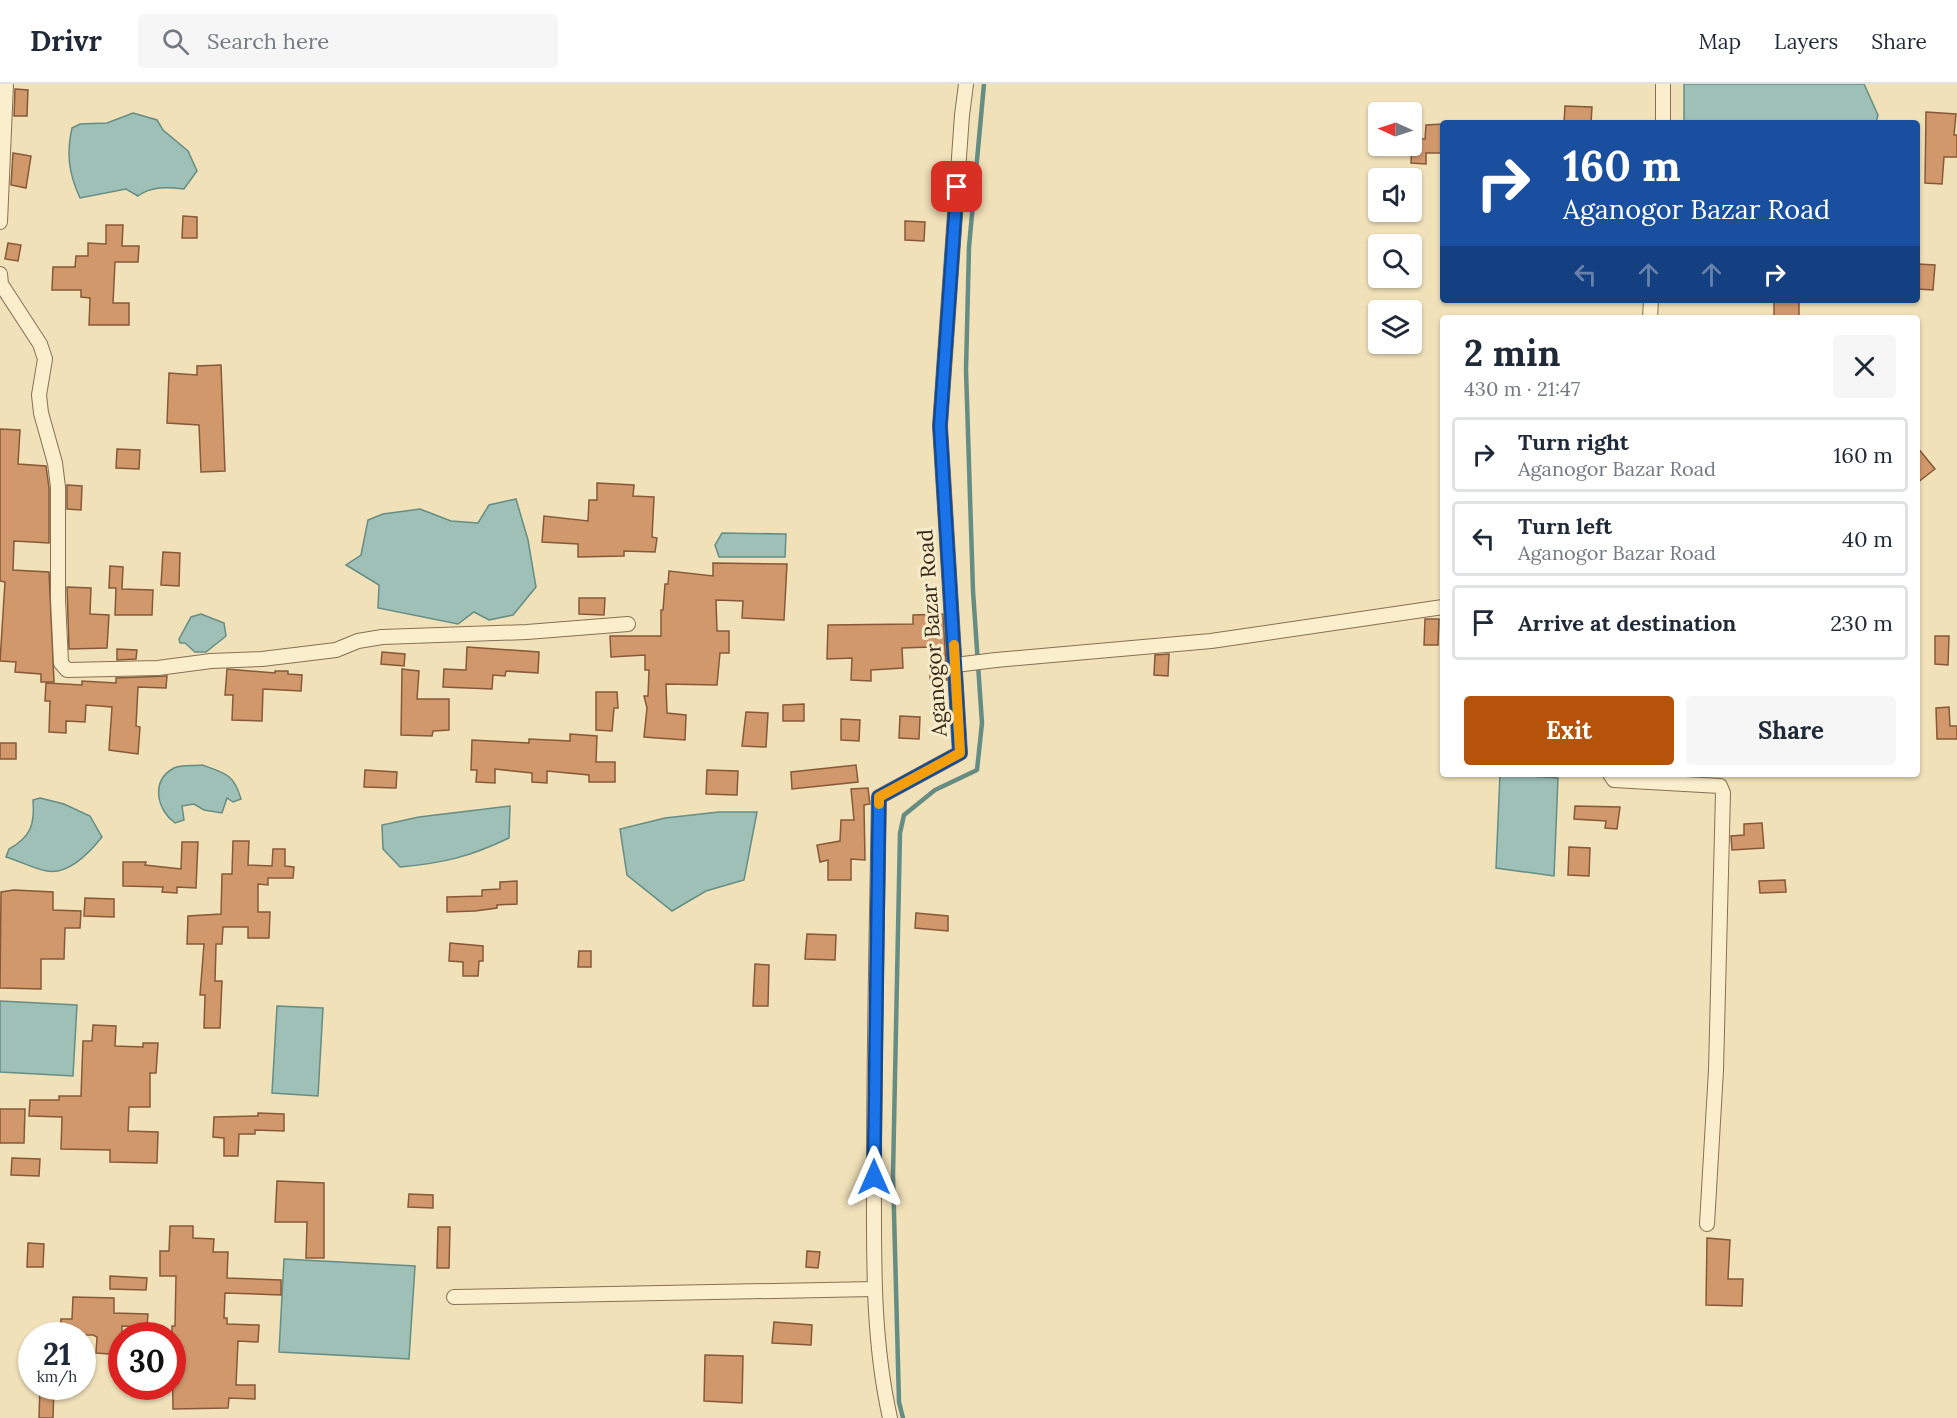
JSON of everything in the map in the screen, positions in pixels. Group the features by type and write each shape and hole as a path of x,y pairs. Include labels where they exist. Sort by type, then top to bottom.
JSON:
{"street":[{"path":"0,222 6,84"},
{"name":"Aganogor Bazar Road","path":"890,1418 884,1394 874,1290 874,1109 879,797 960,753 961,664 940,426 966,84"},
{"path":"1662,84 1663,120"},
{"path":"0,274 1,284 40,344 45,359 39,395 41,413 55,463 58,488 58,599 61,663 67,670 158,668 211,661 262,659 336,650 358,641 382,638 527,632 628,624"},
{"path":"961,664 1211,641 1440,607"},
{"path":"1612,777 1614,780 1720,786 1723,793 1716,1058 1707,1224"},
{"path":"453,1297 874,1290"}],"water":[{"path":"1684,84 1864,84 1878,115 1877,120 1684,120"},
{"path":"133,113 157,120 163,130 188,151 197,171 184,189 154,189 138,196 126,189 80,198 73,181 70,164 69,147 72,128 80,124 107,123"},
{"path":"516,499 528,540 536,587 513,615 489,620 474,612 458,624 378,608 379,585 346,565 361,555 368,520 383,514 420,509 451,521 478,523 489,505"},
{"path":"722,533 786,534 785,557 719,557 715,545"},
{"path":"201,614 224,623 226,636 206,652 195,652 185,643 180,643 179,639 191,617"},
{"path":"202,765 217,770 232,779 241,799 233,802 227,798 222,813 204,810 194,804 182,806 184,820 175,823 160,803 159,788 162,780 174,768"},
{"path":"1500,777 1558,778 1554,876 1496,868"},
{"path":"40,798 64,804 90,816 102,837 71,866 47,871 6,857 9,849 27,835 32,823 33,800"},
{"path":"510,806 509,838 481,850 443,861 400,867 383,849 382,825 419,817"},
{"path":"719,812 757,812 744,880 706,891 672,911 627,875 620,829 665,818"},
{"path":"0,1001 77,1005 73,1076 0,1072"},
{"path":"277,1006 323,1008 318,1096 272,1093"},
{"path":"284,1259 415,1266 409,1359 279,1352"}],"building":[{"path":"15,89 28,90 27,116 14,116"},
{"path":"1565,106 1592,107 1591,120 1564,120"},
{"path":"1926,112 1956,114 1954,135 1957,135 1957,157 1944,157 1942,184 1925,183"},
{"path":"1440,124 1440,153 1426,153 1426,164 1411,163 1411,156 1422,156 1422,139 1425,139 1426,125"},
{"path":"13,153 31,156 26,188 11,185"},
{"path":"183,216 197,217 197,238 182,238"},
{"path":"905,221 925,222 924,241 905,240"},
{"path":"106,225 123,225 122,246 139,246 138,262 115,262 113,303 129,303 129,325 89,325 90,298 81,297 81,290 52,290 53,267 75,267 76,256 88,256 88,243 106,244"},
{"path":"8,243 21,245 18,261 5,259"},
{"path":"1920,264 1935,265 1933,290 1920,289"},
{"path":"1774,303 1799,303 1799,315 1774,315"},
{"path":"221,365 225,471 201,472 199,425 167,423 169,373 197,375 197,366"},
{"path":"0,429 20,430 18,464 46,466 49,488 49,543 14,541 13,570 49,572 54,682 41,682 41,674 15,672 16,662 0,661 5,582 0,581"},
{"path":"117,449 140,450 139,469 116,468"},
{"path":"1920,451 1935,469 1920,481"},
{"path":"597,483 634,485 633,496 654,497 652,537 657,538 655,552 624,551 624,556 578,557 578,544 542,542 544,516 588,521 589,500 597,500"},
{"path":"67,485 82,486 81,510 67,509"},
{"path":"163,552 180,553 179,586 161,585"},
{"path":"713,563 787,564 784,620 742,618 743,601 716,600 717,631 729,631 729,653 720,653 717,685 666,684 667,713 686,715 685,740 644,737 647,708 644,696 648,696 649,670 645,670 645,655 611,657 610,636 661,636 661,610 663,610 665,584 668,584 669,571 713,576"},
{"path":"110,566 123,567 122,589 153,590 152,615 115,615 116,588 109,588"},
{"path":"67,587 91,588 90,614 109,615 107,648 69,649"},
{"path":"579,598 605,598 604,615 579,614"},
{"path":"943,614 947,680 930,680 930,647 902,648 903,668 871,670 871,681 851,680 852,658 827,659 828,625 913,624 913,615"},
{"path":"1425,619 1439,619 1438,645 1424,645"},
{"path":"1935,636 1949,636 1948,665 1935,664"},
{"path":"467,647 539,652 538,673 506,671 505,676 493,675 492,689 443,687 444,669 466,670"},
{"path":"117,649 137,650 136,659 117,660"},
{"path":"382,652 405,654 404,666 381,664"},
{"path":"1169,654 1168,676 1154,675 1155,655"},
{"path":"227,669 275,673 275,671 288,671 288,674 302,675 301,691 263,689 262,721 232,720 233,695 225,695"},
{"path":"402,669 419,671 417,699 449,699 449,730 433,731 432,736 401,735"},
{"path":"167,676 166,688 138,687 136,726 140,727 138,754 109,750 112,707 86,705 85,722 66,721 66,733 49,732 50,701 45,701 46,683 82,685 82,681 116,683 116,678"},
{"path":"596,692 617,692 618,708 614,708 612,731 596,730"},
{"path":"804,704 804,721 783,721 783,705"},
{"path":"1949,707 1950,726 1957,726 1957,739 1937,739 1936,708"},
{"path":"746,712 768,713 766,747 742,746"},
{"path":"900,716 920,717 919,739 899,738"},
{"path":"841,719 860,720 859,741 841,740"},
{"path":"570,734 597,736 596,762 615,762 615,782 589,782 589,775 547,771 547,783 532,782 532,773 495,769 495,783 476,782 477,770 471,770 472,740 529,743 529,739 570,741"},
{"path":"0,743 16,743 16,759 0,759"},
{"path":"856,765 858,782 792,789 791,772"},
{"path":"365,770 397,772 396,788 364,787"},
{"path":"707,770 738,771 737,795 706,794"},
{"path":"868,788 870,804 864,805 865,860 851,859 851,880 828,880 828,860 820,862 817,845 840,841 841,820 854,820 851,789"},
{"path":"1575,806 1620,807 1617,829 1605,828 1606,821 1574,819"},
{"path":"1762,823 1764,848 1732,850 1731,836 1744,835 1744,824"},
{"path":"233,841 249,841 248,865 272,866 273,849 285,849 285,866 294,867 293,878 268,878 268,885 258,884 258,912 270,912 269,938 248,938 248,927 223,927 222,944 216,944 215,981 222,981 220,1028 204,1028 205,995 200,995 204,944 187,944 188,916 221,914 222,874 232,874"},
{"path":"182,842 198,842 196,888 177,887 177,893 162,892 163,887 123,886 123,862 146,862 145,865 181,869"},
{"path":"1569,847 1590,848 1589,876 1568,875"},
{"path":"1785,880 1786,892 1760,893 1759,881"},
{"path":"517,881 517,904 497,905 497,908 475,911 447,912 447,897 482,896 482,890 500,889 500,882"},
{"path":"14,890 53,892 53,910 81,911 80,928 65,928 64,959 41,959 41,989 0,988 1,892"},
{"path":"85,898 114,899 114,917 84,916"},
{"path":"916,913 948,916 948,931 915,928"},
{"path":"807,934 836,935 835,960 805,959"},
{"path":"450,943 483,946 483,961 479,961 478,976 463,976 463,962 449,961"},
{"path":"579,951 591,951 591,967 578,967"},
{"path":"755,964 769,965 768,1006 753,1006"},
{"path":"93,1025 116,1026 115,1046 143,1047 143,1043 158,1043 156,1073 150,1073 150,1107 129,1107 128,1131 158,1132 157,1163 110,1162 110,1150 61,1149 62,1117 29,1116 30,1100 59,1100 59,1096 81,1096 83,1041 92,1041"},
{"path":"0,1109 25,1109 24,1143 0,1143"},
{"path":"258,1113 284,1114 284,1131 255,1130 255,1134 239,1134 238,1156 224,1156 224,1138 213,1137 214,1117 258,1116"},
{"path":"12,1158 40,1159 39,1176 11,1175"},
{"path":"277,1181 324,1183 324,1258 306,1258 307,1222 275,1222"},
{"path":"409,1194 433,1195 433,1208 408,1207"},
{"path":"170,1226 193,1226 193,1238 214,1239 213,1252 228,1252 227,1278 281,1280 281,1295 225,1293 224,1318 227,1318 227,1324 259,1325 258,1342 238,1341 236,1385 255,1385 255,1399 229,1398 228,1408 173,1409 173,1400 186,1400 186,1322 175,1322 176,1276 160,1276 160,1251 169,1251"},
{"path":"438,1227 450,1227 449,1268 437,1268"},
{"path":"1707,1238 1730,1240 1728,1279 1743,1279 1742,1306 1706,1305"},
{"path":"28,1243 44,1244 43,1267 27,1267"},
{"path":"807,1251 820,1252 818,1268 806,1267"},
{"path":"110,1276 147,1278 146,1290 110,1289"},
{"path":"73,1297 114,1298 114,1313 148,1314 147,1322 108,1322 108,1354 96,1353 96,1322 61,1322 61,1319 72,1319"},
{"path":"774,1322 812,1325 811,1345 772,1343"},
{"path":"705,1355 743,1356 742,1403 704,1401"},
{"path":"40,1400 54,1400 53,1418 39,1418"}],"waterway":[{"path":"903,1418 899,1402 893,1175 900,833 904,815 935,790 977,770 982,723 973,591 966,370 969,247 984,84"}],"slow traffic":[{"path":"879,804 879,797 960,753 954,645"}],"route":[{"path":"874,1177 879,797 960,753 940,426 957,187"}]}
